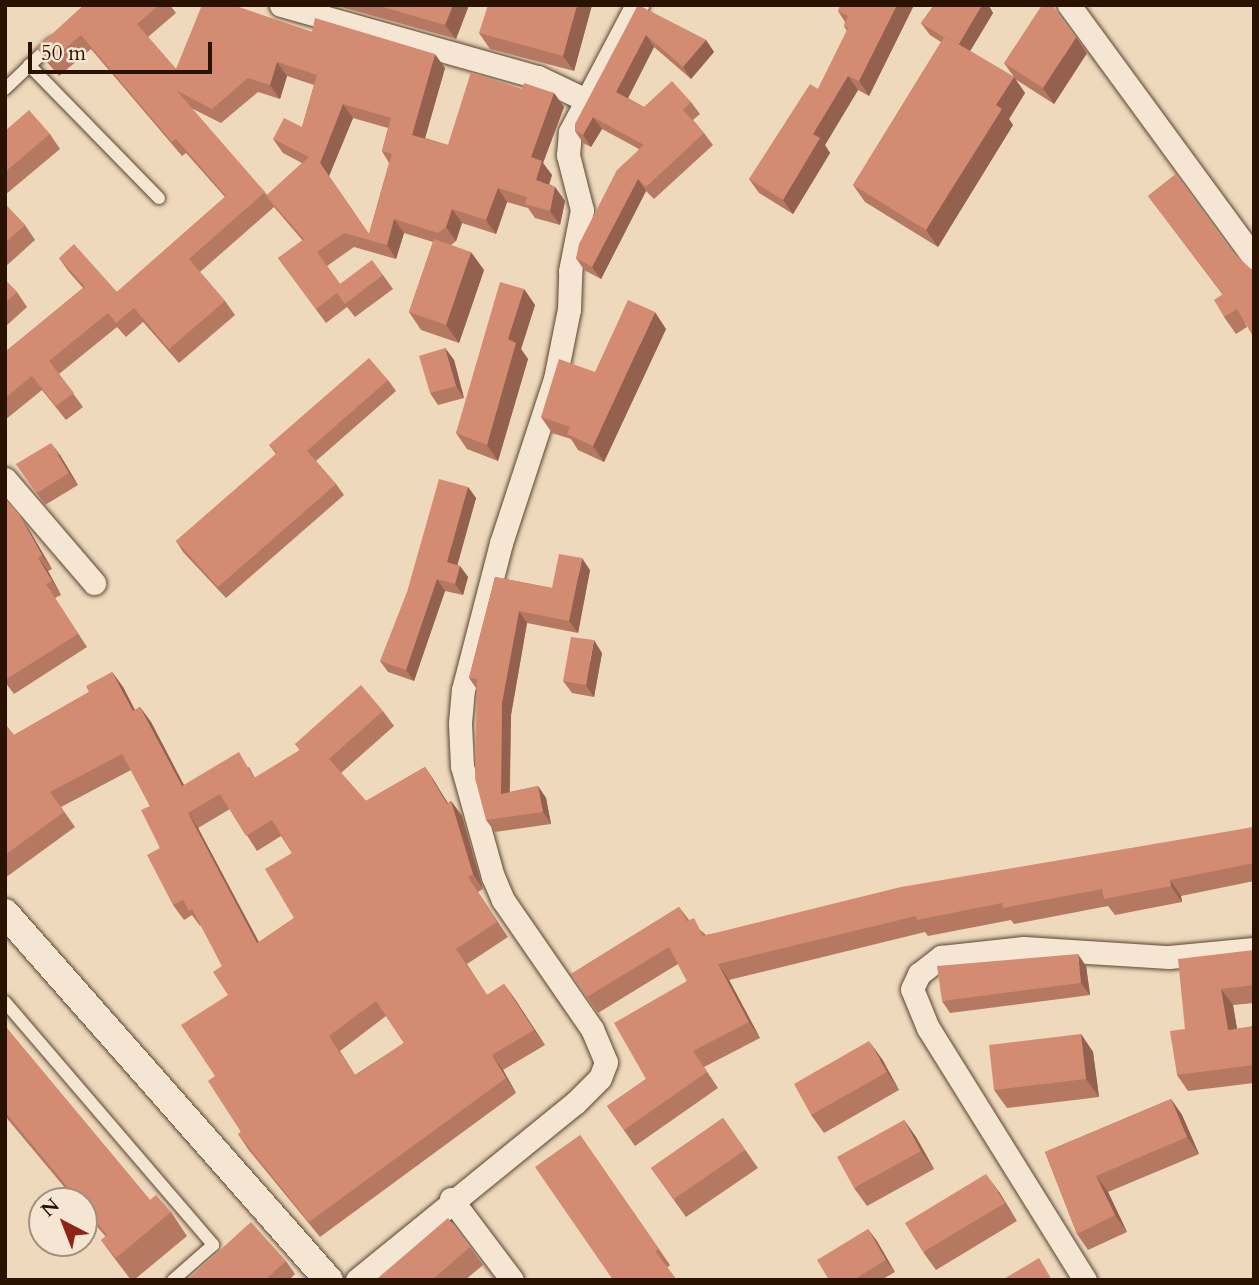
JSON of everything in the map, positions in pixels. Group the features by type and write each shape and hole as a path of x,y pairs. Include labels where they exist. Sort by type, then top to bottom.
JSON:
{"street":[{"path":"281,5 538,77 586,100"},
{"path":"356,1280 451,1199 575,1102 600,1078 606,1062 592,1029 503,900 493,877 462,766 460,723 463,690 501,543 555,379 567,321 570,271 582,210 568,155 570,132 637,5"},
{"path":"1069,5 1254,258"},
{"path":"5,479 93,583"},
{"path":"5,913 329,1280"},
{"path":"1085,1280 928,1028 912,989 919,974 941,957 1024,948 1170,957 1254,949"},
{"path":"451,1199 512,1280"}],"lane":[{"path":"5,89 67,31"},
{"path":"29,65 159,198"},
{"path":"5,1002 214,1245 173,1280"}],"building":[{"path":"84,5 159,5 137,24 176,69 202,5 233,5 312,32 315,18 435,54 412,135 448,145 471,72 522,89 524,83 554,93 531,157 542,161 536,180 555,187 550,211 525,204 527,197 498,188 486,220 452,209 446,227 438,233 394,219 387,245 344,233 317,252 340,284 372,260 383,275 345,304 337,293 316,309 278,258 304,239 266,196 309,157 273,139 284,118 302,127 317,75 277,62 270,85 248,78 212,109 177,91 265,192 189,259 225,301 169,349 134,308 116,323 108,313 49,361 74,393 56,406 32,376 5,398 5,352 85,287 59,258 74,244 117,292 226,196 176,139 172,142 81,35 49,62 37,48","holes":["343,104 391,118 382,151 392,154 369,234 320,163"]},
{"path":"376,5 453,5 445,25"},
{"path":"488,5 577,5 563,56 479,33"},
{"path":"638,5 706,40 683,67 646,35 616,92 644,107 672,81 691,102 683,110 704,133 646,187 638,179 592,267 576,258 579,244 617,170 644,145 593,117 583,135 575,131 575,124"},
{"path":"840,5 897,5 859,81 848,76 813,134 820,138 783,200 749,179 810,84 818,89 848,28 844,26 848,16 838,11"},
{"path":"934,5 982,5 959,44 921,23"},
{"path":"1042,5 1052,5 1076,37 1043,88 1004,63"},
{"path":"945,36 1014,77 996,105 1002,109 926,230 853,185"},
{"path":"29,110 50,134 5,172 5,131"},
{"path":"1176,174 1231,250 1254,272 1254,338 1237,309 1224,317 1214,300 1223,294 1148,196"},
{"path":"5,204 25,225 5,243"},
{"path":"434,239 471,252 446,325 409,312"},
{"path":"5,280 17,292 5,303"},
{"path":"500,282 524,289 508,339 516,343 487,445 456,433"},
{"path":"628,300 655,312 593,446 567,434 570,427 541,417 559,359 595,372"},
{"path":"445,348 456,386 430,393 419,356"},
{"path":"369,358 388,380 307,451 336,484 218,587 176,541 277,453 269,445"},
{"path":"51,443 69,473 37,493 16,464"},
{"path":"439,479 468,487 447,562 460,566 455,584 437,579 406,670 380,661 407,592"},
{"path":"5,498 19,514 42,555 38,558 52,581 46,584 78,634 5,680"},
{"path":"559,554 582,558 569,621 519,611 502,703 501,794 538,786 543,812 486,820 475,778 477,679 469,678 495,577 552,588"},
{"path":"571,637 594,640 586,685 563,681"},
{"path":"112,672 133,711 140,707 182,786 239,752 254,778 300,750 295,744 361,685 383,711 329,759 366,801 425,767 447,804 451,801 473,874 468,877 497,922 456,949 487,995 504,984 534,1030 492,1055 506,1078 309,1222 238,1134 241,1132 208,1081 215,1076 181,1025 228,995 213,972 222,966 192,909 189,911 183,900 173,905 147,855 160,848 141,810 150,806 122,754 50,792 64,812 5,855 5,724 14,735 89,692 86,686","holes":["220,794 246,836 272,820 292,853 265,869 294,918 257,943 188,813","376,1001 404,1043 355,1076 329,1036"]},
{"path":"1254,827 1254,863 1170,880 1171,886 1104,899 1102,889 1003,908 1002,903 917,920 916,916 718,964 749,1022 693,1051 707,1072 624,1130 607,1106 646,1079 614,1023 687,981 669,947 587,997 571,974 679,907 687,921 694,918 703,936 901,887"},
{"path":"1254,950 1254,985 1221,989 1228,1030 1254,1026 1254,1065 1177,1075 1170,1031 1185,1029 1178,959"},
{"path":"1078,954 1081,983 942,1001 937,966"},
{"path":"5,1026 150,1200 156,1195 171,1212 116,1258 101,1240 107,1235 98,1224 98,1187 67,1187 5,1112"},
{"path":"1081,1034 1086,1079 994,1090 989,1045"},
{"path":"869,1041 887,1072 811,1115 794,1084"},
{"path":"1171,1099 1187,1137 1096,1176 1115,1215 1077,1234 1045,1152"},
{"path":"723,1118 745,1150 674,1199 651,1168"},
{"path":"904,1120 921,1151 854,1188 837,1157"},
{"path":"580,1135 659,1249 655,1251 677,1280 613,1280 535,1167"},
{"path":"986,1174 1005,1203 923,1252 905,1223"},
{"path":"448,1218 470,1247 432,1280 378,1278"},
{"path":"251,1222 286,1261 265,1280 187,1280"},
{"path":"868,1229 886,1260 853,1280 829,1280 817,1260"},
{"path":"1039,1258 1052,1280 1002,1280"}]}
